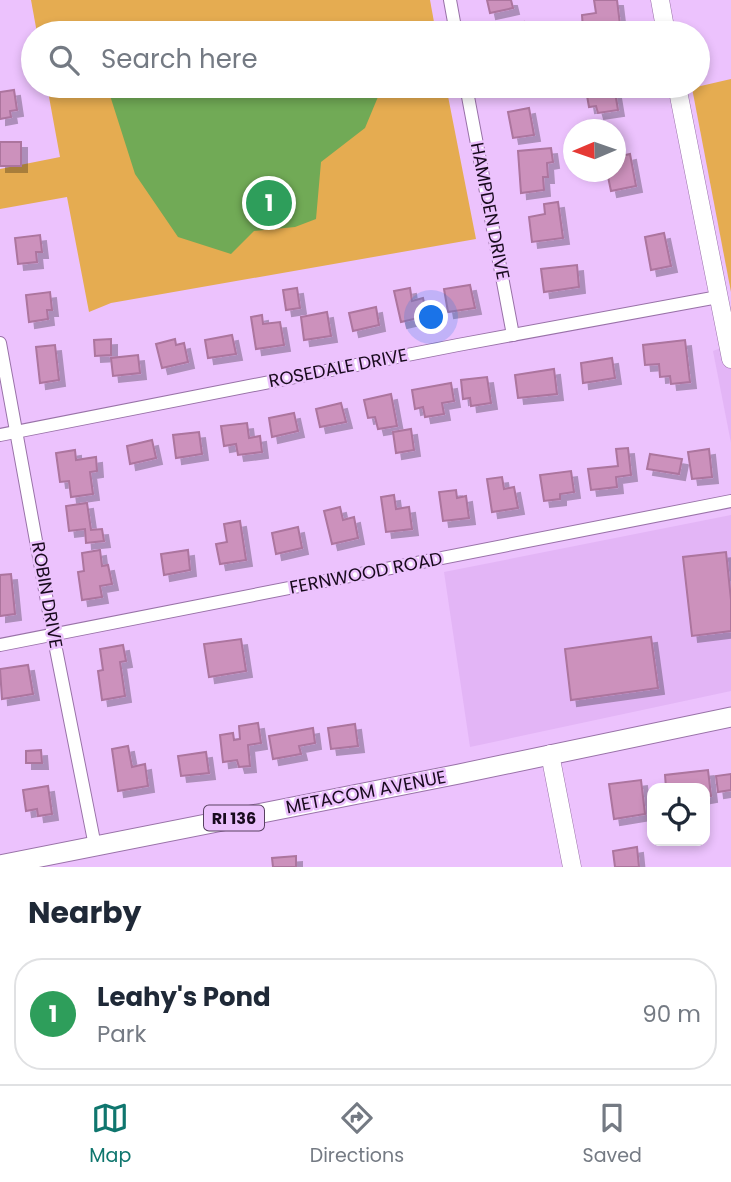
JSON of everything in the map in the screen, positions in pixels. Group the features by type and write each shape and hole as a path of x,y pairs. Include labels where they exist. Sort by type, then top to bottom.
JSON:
{"main road":[{"name":"METACOM AVENUE","path":"0,865 731,716"}],"street":[{"path":"450,0 454,21"},
{"path":"660,0 664,21"},
{"name":"HAMPDEN DRIVE","path":"468,98 513,335"},
{"path":"679,98 731,359"},
{"name":"ROSEDALE DRIVE","path":"0,435 718,297"},
{"name":"ROBIN DRIVE","path":"0,343 95,846"},
{"name":"FERNWOOD ROAD","path":"0,645 731,501"},
{"path":"551,754 572,867"}],"shaded area":[{"path":"31,0 430,0 434,21 35,21"},
{"path":"731,79 731,292 694,98 710,98 710,84"},
{"path":"49,98 448,98 476,239 111,303 89,312 67,197 0,209 0,169 60,157"},
{"path":"111,98 378,98 365,128 321,162 316,219 295,227 254,231 231,254 178,237 135,174"},
{"path":"731,344 731,443 713,351"},
{"path":"731,515 731,691 470,747 444,572"}],"building":[{"path":"487,0 511,0 513,8 490,13"},
{"path":"594,0 617,0 620,21 582,21 582,15 596,13"},
{"path":"14,90 17,110 10,111 11,117 0,119 0,92"},
{"path":"587,98 616,98 618,110 598,113 596,106 589,107"},
{"path":"529,108 534,135 513,138 508,112"},
{"path":"0,142 21,142 21,166 0,166"},
{"path":"551,148 553,162 547,163 548,177 543,177 544,190 521,193 518,151"},
{"path":"630,154 636,186 611,191 609,182 626,182 626,155"},
{"path":"558,202 563,238 532,242 529,217 545,214 544,204"},
{"path":"664,233 671,266 651,270 645,237"},
{"path":"40,235 42,252 36,252 37,262 18,264 15,238"},
{"path":"577,265 579,287 544,292 541,269"},
{"path":"470,285 475,308 448,312 444,289"},
{"path":"297,288 300,308 286,310 283,290"},
{"path":"410,288 412,301 423,298 427,316 401,322 394,291"},
{"path":"50,292 52,310 47,310 48,319 29,322 26,295"},
{"path":"376,307 379,325 353,331 349,313"},
{"path":"327,312 331,336 304,340 301,317"},
{"path":"262,315 263,324 280,322 284,345 256,349 251,317"},
{"path":"232,335 236,354 208,358 205,340"},
{"path":"111,339 111,355 95,356 94,340"},
{"path":"175,339 176,345 184,343 188,362 162,368 156,344"},
{"path":"685,340 690,382 671,384 670,376 660,377 659,364 645,365 643,345"},
{"path":"55,345 59,380 40,383 36,347"},
{"path":"138,355 140,373 113,376 111,358"},
{"path":"612,358 615,378 583,383 581,363"},
{"path":"554,369 557,394 518,398 515,375"},
{"path":"487,377 491,403 471,406 470,398 463,399 461,380"},
{"path":"451,383 454,401 442,403 444,414 425,417 423,407 415,409 412,390"},
{"path":"391,394 397,426 378,429 375,417 368,418 364,400"},
{"path":"341,403 346,422 320,427 316,409"},
{"path":"294,413 298,431 272,437 269,418"},
{"path":"247,423 249,438 260,436 262,452 238,455 236,444 224,446 221,426"},
{"path":"411,429 414,450 396,453 393,432"},
{"path":"199,432 202,454 176,458 173,435"},
{"path":"152,440 156,458 130,464 127,446"},
{"path":"628,448 631,475 616,477 617,487 591,490 588,469 618,466 616,449"},
{"path":"709,449 712,477 692,479 688,452"},
{"path":"75,450 76,460 96,457 97,471 90,472 93,494 71,497 69,481 60,482 56,453"},
{"path":"650,454 682,459 679,474 647,469"},
{"path":"571,471 574,492 560,494 560,499 544,501 540,475"},
{"path":"502,477 504,489 514,487 518,508 492,512 487,479"},
{"path":"456,490 457,498 466,496 469,518 443,521 439,492"},
{"path":"394,495 396,509 409,507 412,529 386,532 381,497"},
{"path":"87,503 91,530 102,529 104,541 86,543 85,529 69,531 66,506"},
{"path":"340,507 343,520 354,517 358,538 332,544 324,511"},
{"path":"240,521 246,560 220,564 216,544 227,542 224,524"},
{"path":"298,527 302,548 276,554 272,533"},
{"path":"100,550 102,566 108,565 112,584 100,586 102,597 82,600 78,572 84,571 82,553"},
{"path":"188,550 190,570 164,575 161,554"},
{"path":"726,552 731,631 692,636 683,557"},
{"path":"11,574 15,614 0,616 0,575"},
{"path":"651,637 658,688 571,700 565,649"},
{"path":"241,639 246,671 209,677 204,644"},
{"path":"123,645 126,661 120,662 125,696 102,700 98,671 103,670 100,649"},
{"path":"28,665 33,694 2,699 0,669"},
{"path":"258,723 261,743 248,745 250,766 239,767 237,760 223,762 220,735 233,733 234,740 240,739 239,726"},
{"path":"355,724 358,746 331,749 328,728"},
{"path":"313,728 315,743 299,746 301,754 273,759 269,736"},
{"path":"128,746 132,767 145,764 148,786 118,791 112,749"},
{"path":"41,750 42,763 26,763 26,751"},
{"path":"206,752 209,773 181,776 178,756"},
{"path":"708,770 710,783 666,783 665,775"},
{"path":"731,774 731,790 718,792 716,776"},
{"path":"641,780 645,814 614,819 609,784"},
{"path":"48,786 52,814 38,816 37,809 26,811 23,790"},
{"path":"637,847 639,867 615,867 613,851"},
{"path":"296,856 296,867 273,867 272,858"}],"place":[{"name":"Leahy's Pond","path":"269,203"}]}
